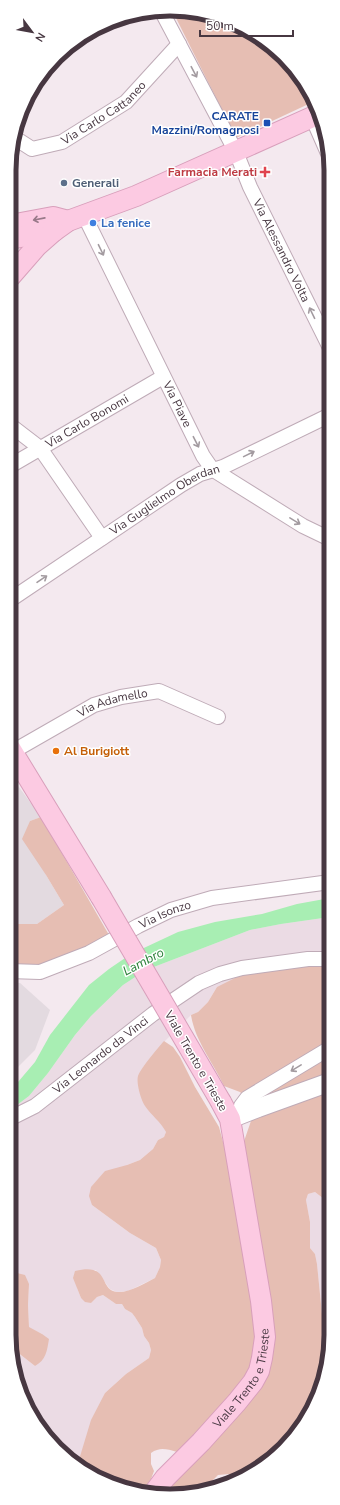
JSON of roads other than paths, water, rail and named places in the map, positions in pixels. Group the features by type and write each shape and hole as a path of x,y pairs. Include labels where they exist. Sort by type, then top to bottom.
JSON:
{"main road":[{"path":"16,237 69,222 136,196 314,115"},
{"path":"16,224 53,216 69,222"},
{"path":"16,270 37,246 69,222"},
{"name":"Viale Trento e Trieste","path":"16,758 102,897 230,1112 261,1301 265,1337 262,1358 259,1370 253,1382 237,1402 201,1442 165,1478 157,1489"}],"street":[{"name":"Via Alessandro Volta","path":"164,16 236,152 250,187 324,336"},
{"name":"Via Carlo Cattaneo","path":"19,141 32,149 62,142 126,102 179,44"},
{"name":"Via Piave","path":"69,222 163,377 203,456 212,469 303,526 324,536"},
{"name":"Via Carlo Bonomi","path":"16,462 163,377"},
{"name":"Via Guglielmo Oberdan","path":"16,596 181,485 200,474 223,466 324,418"},
{"path":"16,430 40,448 102,538"},
{"name":"Via Adamello","path":"16,747 94,705 121,697 159,691 218,717"},
{"name":"Via Isonzo","path":"16,971 40,972 89,953 138,926 172,910 212,898 324,883"},
{"name":"Via Leonardo da Vinci","path":"16,1116 35,1106 153,1014 200,983 220,974 242,968 308,958 324,959"},
{"path":"230,1112 240,1106 248,1098 324,1052"},
{"path":"230,1112 324,1084"}],"water":[{"name":"Lambro","path":"324,899 324,918 250,930 146,970 123,985 91,1016 29,1096 16,1106 16,1083 35,1062 50,1035 89,985 109,969 131,954 178,932 215,922 262,914 297,904"}],"place":[{"name":"CARATE Mazzini/Romagnosi","path":"267,123"},
{"name":"Farmacia Merati","path":"265,172"},
{"name":"Generali","path":"64,183"},
{"name":"La fenice","path":"93,223"},
{"name":"Al Burigiott","path":"56,751"}]}
